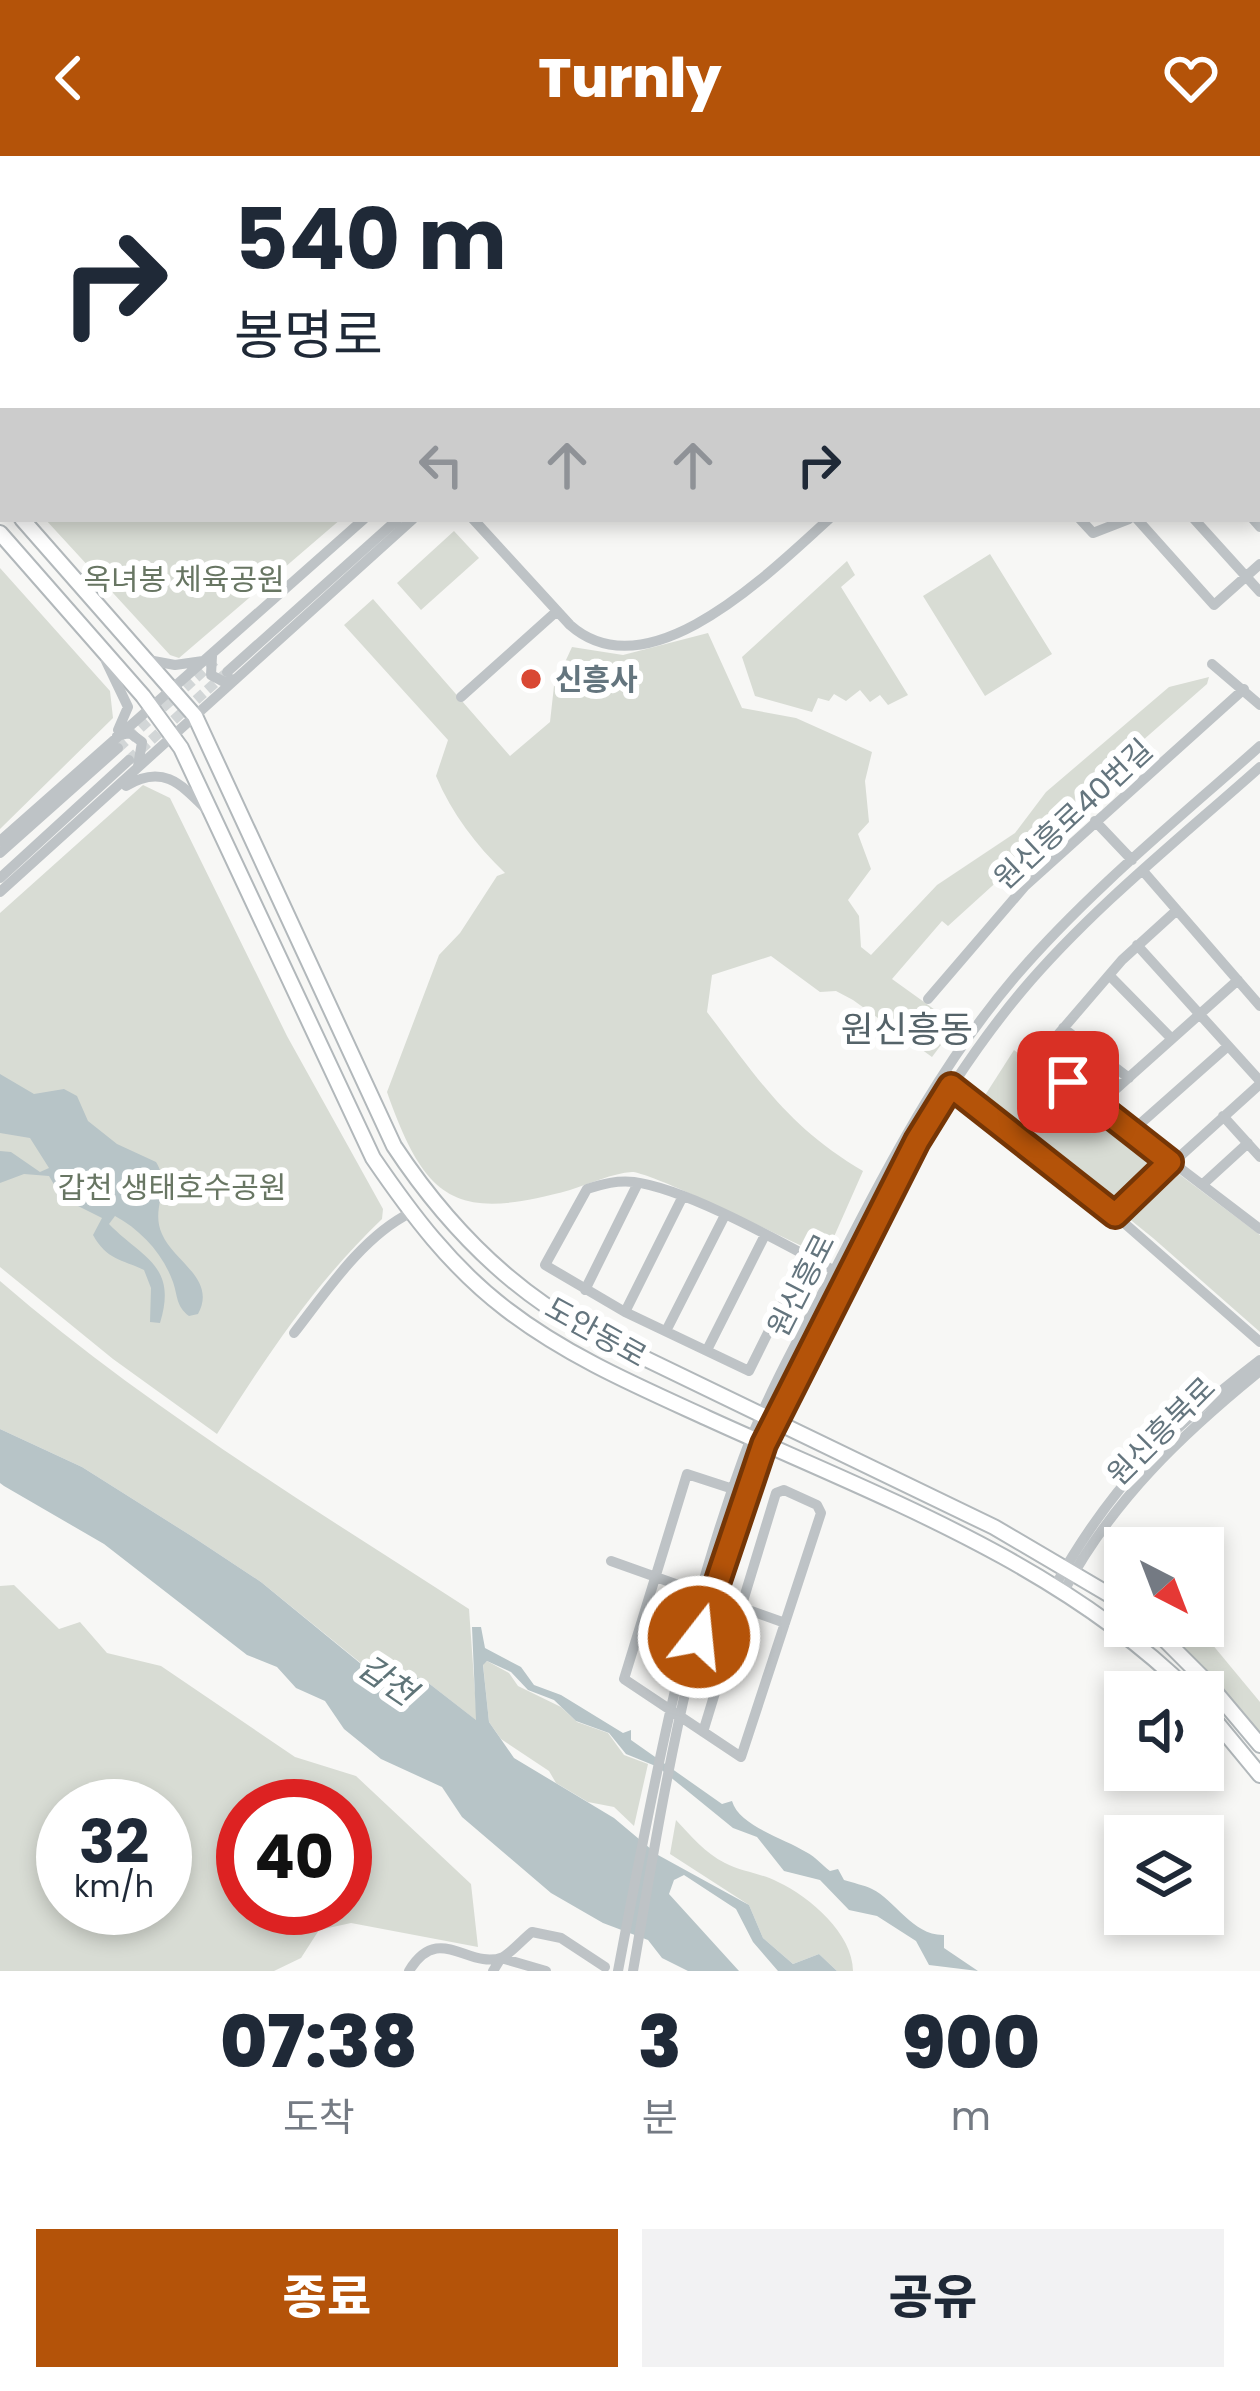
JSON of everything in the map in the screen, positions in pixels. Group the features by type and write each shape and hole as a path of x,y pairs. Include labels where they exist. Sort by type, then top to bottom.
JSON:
{"main road":[{"name":"도안동로","path":"25,522 195,716 372,1103 394,1146 437,1208 500,1270 565,1318 1070,1568 1104,1590"},
{"name":"도안동로","path":"0,533 173,736 347,1107 410,1213 430,1237 504,1307 564,1348 1059,1589 1163,1671"},
{"path":"1172,1647 1260,1745"},
{"path":"1224,1731 1260,1775"}],"street":[{"path":"242,674 226,683 211,675 208,666 361,522"},
{"path":"0,853 152,707 370,522"},
{"path":"227,672 395,522"},
{"path":"0,878 173,736 410,522"},
{"path":"475,522 586,639 605,646 678,632 748,590 826,522"},
{"path":"1083,522 1093,533 1124,522"},
{"path":"1136,522 1214,605 1260,564"},
{"path":"1197,522 1260,592"},
{"path":"461,697 557,611"},
{"path":"88,633 124,691 128,706 116,742"},
{"path":"148,660 175,665 214,656"},
{"path":"1212,664 1260,705"},
{"name":"원신흥로40번길","path":"928,999 1025,886 1244,689"},
{"path":"0,841 116,742 130,733 142,742 143,754 98,804 0,892"},
{"name":"원신흥로","path":"769,1419 835,1271 939,1076 1017,975 1132,860 1260,746"},
{"name":"원신흥로","path":"618,1971 672,1713 733,1489 917,1141 951,1086 1023,990 1143,871 1260,766"},
{"path":"98,804 143,776 163,775 182,785 207,811"},
{"path":"1095,821 1132,860"},
{"path":"1143,871 1260,1006"},
{"path":"1177,910 1137,945 1037,1059 1260,1229"},
{"path":"1115,1215 1260,1083 1137,945"},
{"path":"1110,976 1172,1039"},
{"path":"1099,1105 1238,980"},
{"path":"1064,1028 1129,1078"},
{"path":"1132,1131 1228,1046"},
{"path":"939,1076 1115,1215 1260,1342"},
{"path":"1223,1116 1260,1156"},
{"path":"1202,1185 1248,1143"},
{"path":"806,1256 749,1371 625,1312 545,1265 587,1189 638,1183 682,1198 806,1256 835,1271"},
{"path":"585,1290 638,1183"},
{"path":"625,1312 682,1198"},
{"path":"294,1334 359,1256 389,1225 410,1213"},
{"path":"666,1331 724,1217"},
{"path":"706,1350 764,1237"},
{"name":"원신흥북로","path":"1059,1589 1132,1469 1178,1424 1260,1360"},
{"name":"원신흥북로","path":"1070,1568 1142,1476 1191,1426 1260,1371"},
{"name":"원신흥로","path":"704,1596 758,1441"},
{"path":"703,1732 776,1493 784,1490 817,1505 820,1513 741,1757 672,1713 625,1679 688,1474 733,1489"},
{"path":"611,1561 785,1623"},
{"name":"원신흥로","path":"633,1971 672,1713"},
{"path":"493,1971 532,1932 545,1932 604,1966"},
{"path":"409,1971 418,1957 437,1948 546,1971"}],"green space":[{"name":"옥녀봉 체육공원","path":"48,522 338,522 179,658 170,655"},
{"path":"454,531 479,558 421,610 397,583"},
{"path":"990,554 1052,654 985,696 923,596"},
{"path":"847,561 855,575 841,587 908,695 888,705 880,695 870,702 860,690 846,701 834,694 829,701 818,698 812,712 755,696 742,657"},
{"path":"0,568 110,691 113,718 0,829"},
{"path":"373,599 510,756 550,722 554,686 572,647 623,655 708,633 742,708 796,718 872,752 865,781 869,822 858,834 871,869 848,900 859,916 861,947 871,955 937,885 1015,833 1046,792 1169,687 1209,677 1207,684 1117,763 1092,776 1096,792 948,926 942,921 892,979 956,1025 932,1057 853,1000 836,991 820,992 771,956 712,975 707,1012 742,1059 794,1119 863,1171 825,1257 645,1175 617,1174 570,1190 500,1204 451,1195 416,1159 387,1092 439,955 460,933 497,876 505,873 466,828 436,776 448,740 344,625"},
{"name":"갑천 생태호수공원","path":"143,785 170,798 287,1036 383,1209 382,1219 293,1322 217,1434 113,1359 0,1267 0,913"},
{"path":"1014,1050 1260,1235 1260,1332 1153,1238 982,1100"},
{"path":"0,1281 170,1413 469,1609 477,1721 422,1678 378,1677 261,1582 193,1537 82,1467 0,1429"},
{"path":"14,1585 59,1629 80,1622 107,1653 161,1666 295,1757 359,1779 216,1779 216,1935 316,1935 301,1958 274,1971 0,1971 0,1586"},
{"path":"1176,1647 1214,1647 1260,1702 1260,1737 1224,1698 1224,1671 1199,1671"},
{"path":"487,1661 577,1722 608,1733 624,1755 648,1764 634,1826 614,1807 588,1802 556,1783 549,1771 501,1739 489,1722 483,1664"},
{"path":"372,1791 471,1884 478,1947 372,1927"},
{"path":"676,1820 718,1859 778,1882 816,1907 846,1944 853,1971 837,1971 819,1954 793,1964 763,1938 749,1905 670,1854"}],"water":[{"path":"0,1074 34,1094 64,1089 77,1096 88,1121 117,1144 156,1162 162,1181 159,1225 198,1281 202,1302 198,1314 189,1316 182,1309 163,1262 125,1222 115,1216 109,1224 160,1275 164,1303 160,1323 150,1322 151,1288 144,1270 109,1254 93,1235 102,1218 62,1198 49,1176 24,1174 0,1183 0,1151 11,1152 40,1172 49,1168 30,1138 0,1133"},
{"name":"갑천","path":"0,1429 82,1467 193,1537 261,1582 377,1677 422,1678 476,1720 472,1627 481,1627 485,1648 521,1667 534,1685 561,1695 623,1733 631,1730 631,1740 722,1804 732,1801 743,1818 810,1854 830,1871 838,1869 844,1880 880,1894 923,1930 944,1935 944,1948 978,1971 929,1965 916,1941 877,1916 849,1910 820,1880 784,1871 757,1837 733,1828 658,1767 626,1754 609,1733 576,1721 554,1700 528,1690 511,1672 487,1661 483,1665 489,1722 514,1758 614,1818 658,1855 749,1905 763,1938 793,1964 819,1954 837,1971 778,1971 753,1942 736,1909 684,1875 674,1880 669,1894 739,1971 688,1971 662,1958 648,1940 603,1923 551,1893 462,1817 442,1787 381,1759 344,1729 325,1701 296,1688 277,1667 247,1655 104,1544 0,1483"}],"tunnel":[{"path":"118,748 217,659"},
{"path":"129,760 225,674"}],"place":[{"name":"신흥사","path":"531,679"}],"district":[{"name":"원신흥동","path":"907,1029"}],"route":[{"path":"699,1637 764,1444 917,1141 951,1086 1115,1215 1170,1162 1068,1082"}]}
